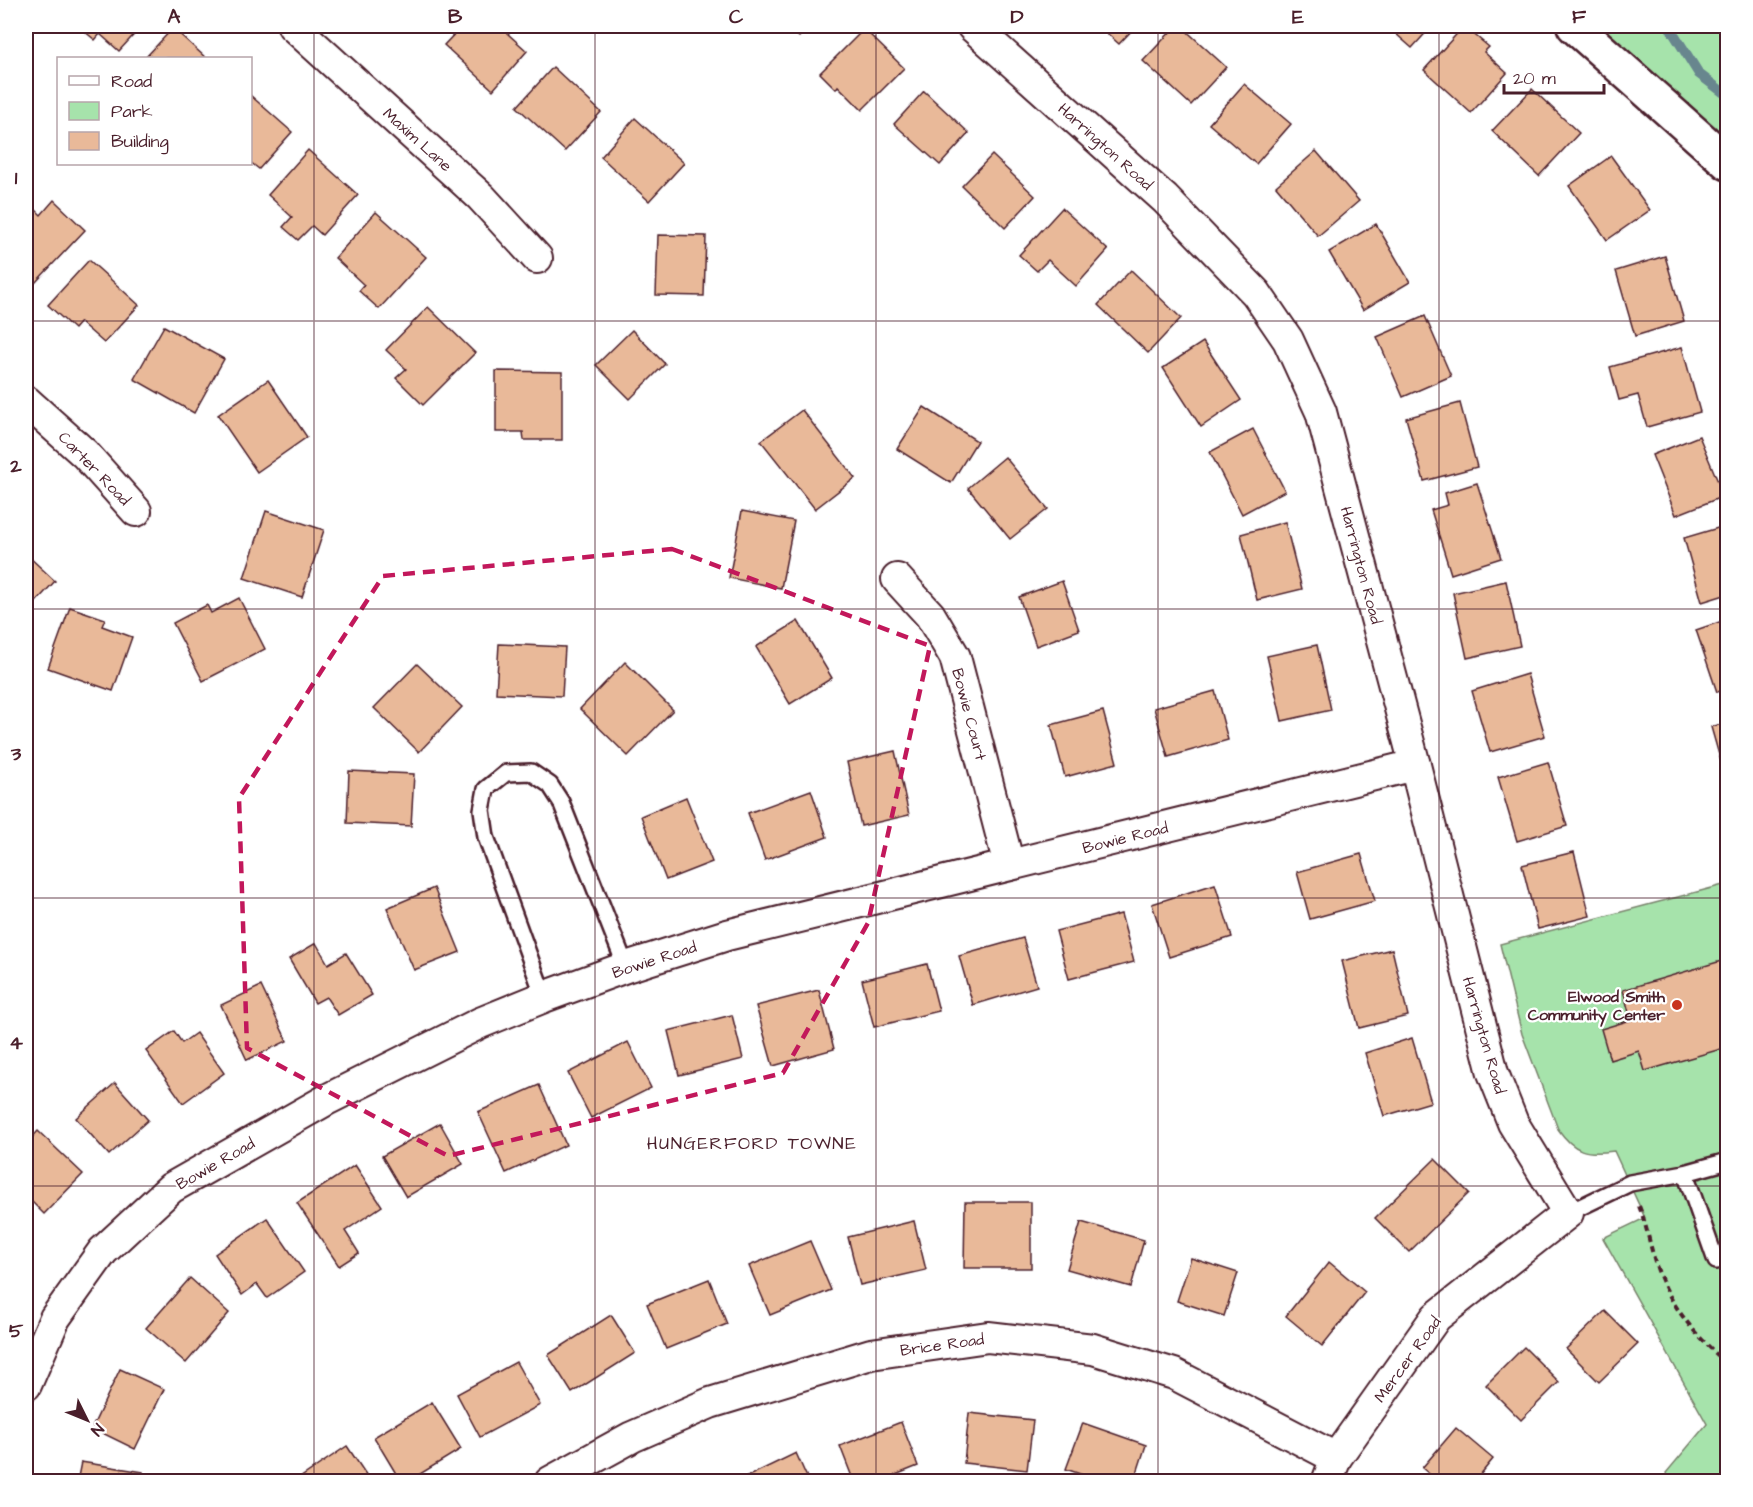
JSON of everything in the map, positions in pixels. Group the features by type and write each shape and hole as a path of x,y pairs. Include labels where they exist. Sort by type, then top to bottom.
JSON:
{"street":[{"name":"Maxim Lane","path":"293,26 481,197 537,258"},
{"name":"Harrington Road","path":"972,26 1165,199 1256,293 1288,340 1321,412 1415,765 1493,1072 1513,1123 1568,1213"},
{"path":"1574,26 1727,164 1728,169"},
{"name":"Carter Road","path":"26,401 85,454 136,511"},
{"name":"Bowie Court","path":"897,579 930,615 955,657 1009,865"},
{"name":"Bowie Road","path":"27,1376 54,1318 103,1251 171,1188 327,1099 480,1023 626,967 727,935 1415,765"},
{"name":"Mercer Road","path":"1331,1470 1436,1317 1568,1213"},
{"name":"Brice Road","path":"550,1482 632,1437 710,1402 871,1354 988,1337 1093,1349 1173,1374 1331,1470"}],"lane":[{"path":"544,997 486,837 482,810 486,789 506,773 531,772 550,785 561,802 626,967"},
{"path":"1568,1213 1630,1183 1685,1173 1728,1161"},
{"path":"1685,1173 1716,1261 1728,1258"}],"path":[{"path":"1630,1183 1645,1220 1658,1268 1677,1308 1705,1345 1728,1364"}],"highlighted area":[{"path":"672,549 930,646 868,923 783,1073 448,1156 247,1048 239,798 383,576"}],"green space":[{"path":"1574,26 1727,26 1727,169"},
{"path":"1727,884 1727,1481 1671,1481 1666,1473 1707,1424 1603,1238 1645,1218 1614,1151 1588,1152 1582,1150 1570,1143 1558,1129 1522,1034 1500,944"}],"building":[{"path":"78,26 142,26 119,51 100,34 95,40"},
{"path":"462,26 499,26 527,51 493,90 444,45"},
{"path":"786,26 809,26 799,37"},
{"path":"1099,26 1136,26 1119,44"},
{"path":"1176,26 1181,26 1226,67 1191,105 1143,61"},
{"path":"1387,26 1432,26 1412,48"},
{"path":"1464,26 1489,47 1484,52 1507,73 1471,113 1424,70"},
{"path":"173,28 205,57 146,57"},
{"path":"864,29 904,68 862,110 838,86 836,89 820,73"},
{"path":"553,67 601,112 565,151 517,107"},
{"path":"1244,84 1291,124 1256,164 1209,124"},
{"path":"1532,89 1579,133 1539,176 1492,131"},
{"path":"924,91 969,133 940,165 894,124"},
{"path":"252,97 292,132 259,169 252,164"},
{"path":"635,118 684,163 649,201 601,157"},
{"path":"308,150 358,195 322,235 312,226 298,240 283,227 292,217 268,195"},
{"path":"1316,151 1359,201 1318,236 1276,186"},
{"path":"992,155 1035,196 1005,228 962,186"},
{"path":"1611,156 1650,210 1607,240 1569,186"},
{"path":"26,200 41,215 54,200 85,230 35,283 26,274"},
{"path":"1062,208 1108,250 1076,286 1048,260 1037,271 1019,255"},
{"path":"376,212 426,257 379,309 359,291 364,285 335,258"},
{"path":"1376,224 1410,282 1363,310 1329,252"},
{"path":"658,235 706,236 704,296 656,295"},
{"path":"1665,256 1684,321 1635,336 1616,271"},
{"path":"89,260 139,305 104,343 80,322 74,329 48,305"},
{"path":"1131,270 1181,318 1148,353 1098,305"},
{"path":"428,307 475,353 423,405 396,378 406,369 386,350"},
{"path":"1425,316 1451,376 1403,397 1377,337"},
{"path":"164,326 224,359 194,413 134,379"},
{"path":"632,330 665,364 630,399 596,365"},
{"path":"1203,342 1241,400 1201,427 1163,368"},
{"path":"1682,347 1700,412 1647,427 1638,395 1619,400 1610,367"},
{"path":"496,371 562,372 562,440 524,440 523,432 496,432"},
{"path":"268,380 307,437 257,472 218,415"},
{"path":"1460,403 1477,467 1424,481 1406,418"},
{"path":"924,407 977,441 951,483 897,449"},
{"path":"802,410 855,478 815,509 761,441"},
{"path":"1253,429 1285,491 1242,514 1210,452"},
{"path":"1699,436 1724,496 1676,515 1652,455"},
{"path":"1005,457 1048,509 1010,539 968,488"},
{"path":"1477,483 1501,558 1451,574 1431,510 1448,505 1445,493"},
{"path":"266,511 324,530 302,597 244,578"},
{"path":"742,511 794,521 781,588 729,578"},
{"path":"1285,522 1302,589 1257,600 1241,534"},
{"path":"1728,525 1728,594 1702,602 1684,538"},
{"path":"26,554 55,581 26,613"},
{"path":"1062,581 1079,630 1036,646 1019,597"},
{"path":"1506,581 1520,646 1467,658 1453,593"},
{"path":"239,598 265,649 203,681 173,623 207,605 211,613"},
{"path":"70,607 105,619 102,626 132,637 113,691 48,668"},
{"path":"1728,619 1728,689 1717,692 1696,630"},
{"path":"798,621 832,678 790,704 756,647"},
{"path":"499,644 565,647 562,696 496,693"},
{"path":"1317,645 1331,710 1282,721 1267,656"},
{"path":"625,662 673,710 628,756 580,709"},
{"path":"417,664 462,707 419,752 374,708"},
{"path":"1527,674 1545,736 1490,752 1472,691"},
{"path":"1215,691 1228,740 1168,757 1154,708"},
{"path":"1103,711 1117,763 1065,777 1051,725"},
{"path":"1728,722 1728,783 1727,783 1711,727"},
{"path":"895,751 909,815 861,826 847,762"},
{"path":"1548,762 1567,826 1517,841 1498,777"},
{"path":"349,771 414,774 411,826 347,823"},
{"path":"811,790 827,837 765,860 748,813"},
{"path":"686,797 712,862 666,880 641,816"},
{"path":"1574,852 1590,916 1538,929 1522,865"},
{"path":"1361,854 1375,901 1310,919 1297,872"},
{"path":"1215,884 1232,937 1169,957 1152,904"},
{"path":"434,888 460,952 414,970 387,908"},
{"path":"1121,914 1134,962 1069,979 1056,931"},
{"path":"1023,938 1037,986 973,1005 959,956"},
{"path":"316,943 328,964 346,953 372,995 338,1015 326,997 315,1003 289,959"},
{"path":"1392,949 1408,1016 1359,1028 1342,961"},
{"name":"Elwood Smith Community Center","path":"1728,959 1728,1047 1645,1071 1639,1051 1610,1060 1601,1029 1631,1020 1623,990"},
{"path":"927,964 939,1011 874,1027 862,980"},
{"path":"261,986 287,1041 247,1060 221,1005"},
{"path":"819,990 834,1049 773,1066 756,1006"},
{"path":"732,1015 743,1059 679,1075 668,1031"},
{"path":"174,1031 182,1043 196,1033 224,1073 183,1103 146,1051"},
{"path":"1412,1038 1431,1102 1384,1116 1365,1053"},
{"path":"628,1042 651,1088 591,1118 568,1073"},
{"path":"115,1083 148,1120 109,1155 76,1118"},
{"path":"539,1085 566,1145 506,1173 478,1112"},
{"path":"440,1123 463,1164 406,1197 382,1156"},
{"path":"38,1131 83,1174 44,1214 26,1196 26,1144"},
{"path":"1435,1159 1469,1193 1409,1252 1375,1218"},
{"path":"355,1165 382,1206 345,1231 359,1253 339,1266 297,1203"},
{"path":"965,1202 1031,1202 1031,1268 964,1268"},
{"path":"267,1218 304,1272 267,1298 257,1284 242,1295 215,1254"},
{"path":"914,1221 926,1270 860,1285 848,1237"},
{"path":"1081,1222 1144,1240 1131,1287 1067,1269"},
{"path":"810,1241 831,1290 770,1315 749,1266"},
{"path":"1191,1258 1238,1273 1224,1316 1177,1301"},
{"path":"1329,1262 1365,1292 1322,1346 1286,1316"},
{"path":"190,1278 229,1313 186,1363 146,1328"},
{"path":"709,1279 727,1324 666,1349 647,1304"},
{"path":"1605,1311 1638,1344 1599,1382 1566,1349"},
{"path":"611,1315 635,1353 572,1393 548,1355"},
{"path":"1524,1347 1559,1382 1521,1420 1486,1385"},
{"path":"516,1362 540,1405 480,1437 457,1394"},
{"path":"120,1369 164,1389 135,1449 92,1428"},
{"path":"432,1402 461,1449 407,1482 401,1482 374,1437"},
{"path":"969,1413 1033,1420 1027,1470 964,1463"},
{"path":"901,1422 918,1466 878,1482 854,1482 840,1446"},
{"path":"1083,1423 1146,1445 1134,1482 1103,1482 1066,1469"},
{"path":"1456,1428 1493,1459 1480,1475 1488,1482 1439,1482 1422,1468"},
{"path":"347,1446 371,1482 294,1482"},
{"path":"796,1453 809,1482 736,1482"},
{"path":"81,1462 143,1472 142,1482 77,1482"}],"waterway":[{"path":"1669,26 1699,74 1728,96"}],"place":[{"name":"Elwood Smith Community Center","path":"1677,1005"}],"district":[{"name":"HUNGERFORD TOWNE","path":"752,1143"}]}
